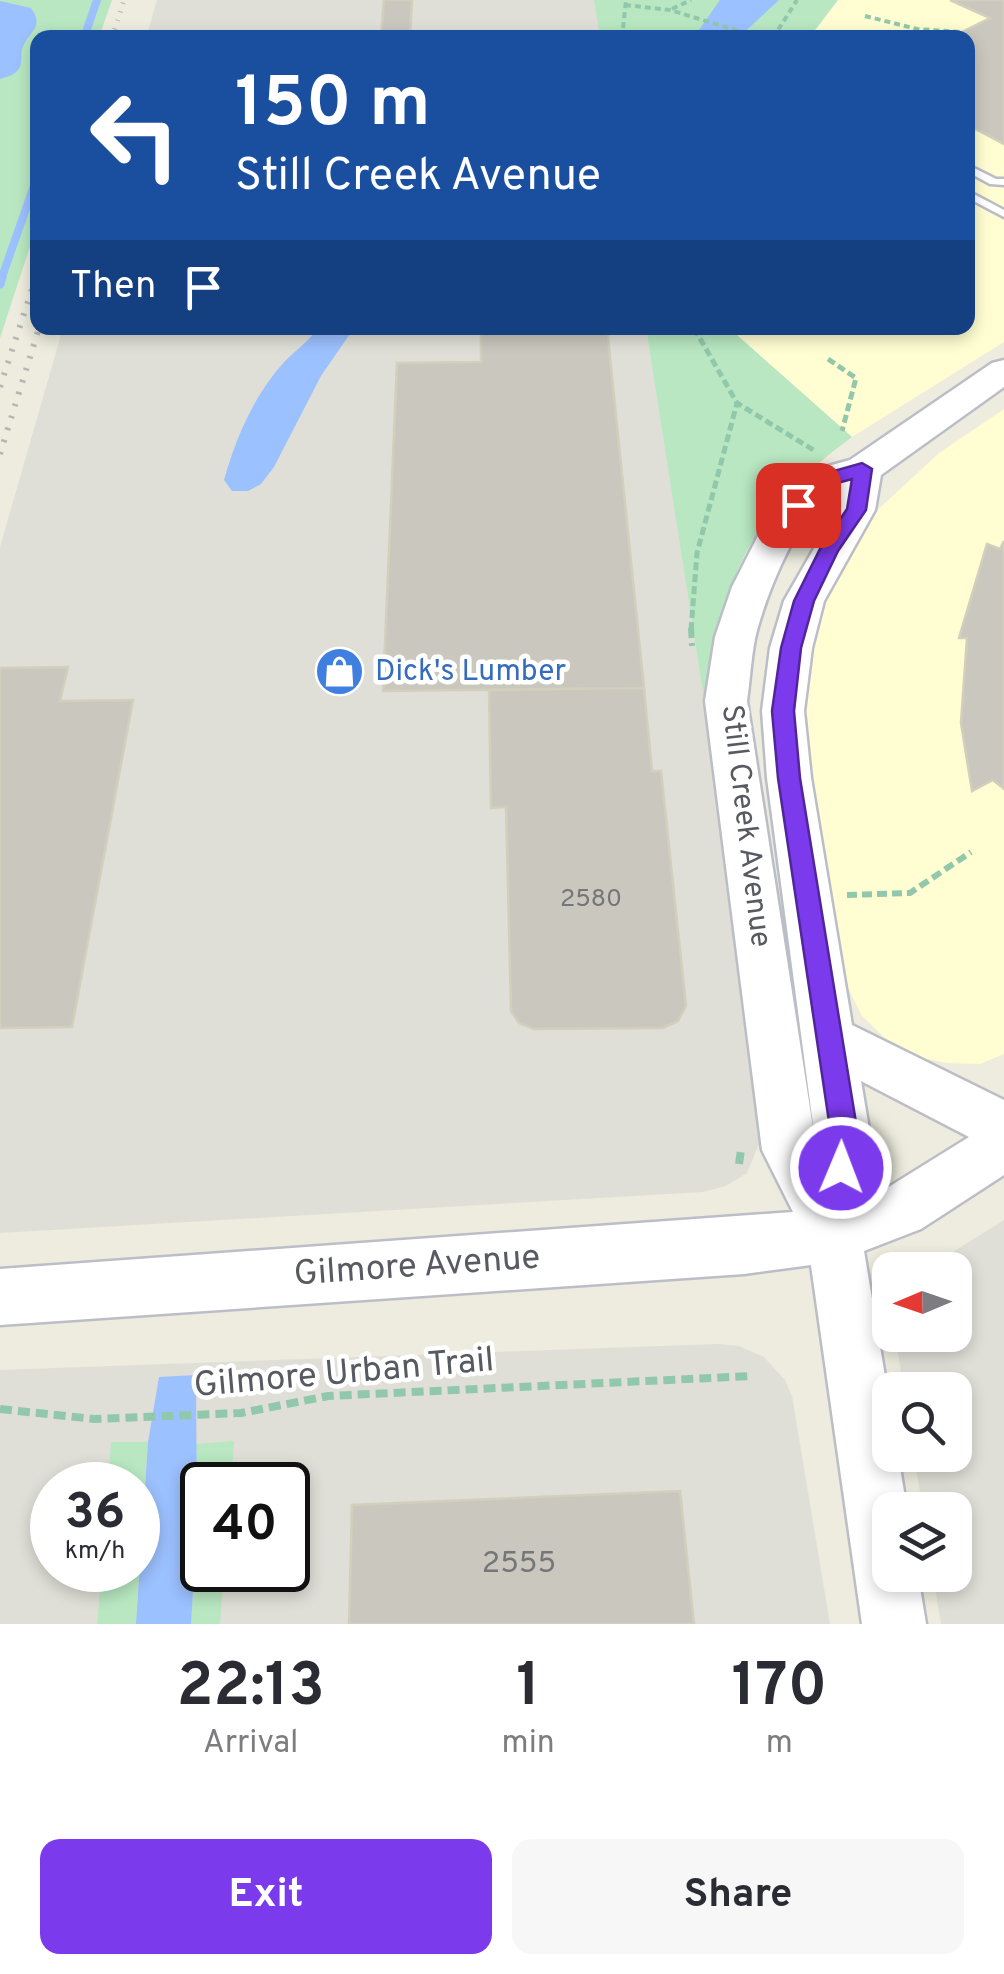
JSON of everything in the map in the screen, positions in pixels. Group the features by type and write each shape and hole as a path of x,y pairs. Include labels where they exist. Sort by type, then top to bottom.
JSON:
{"street":[{"path":"852,450 1004,371"},
{"name":"Still Creek Avenue","path":"852,450 856,510 830,549 804,601 791,648 783,711 789,778 844,1135 834,1234 894,1624"},
{"name":"Still Creek Avenue","path":"834,1234 789,1150 726,701 735,637 752,586 781,528 816,482 852,450"},
{"path":"832,1040 1004,1127"},
{"name":"Gilmore Avenue","path":"0,1297 744,1246 834,1234 902,1210 1004,1145"}],"lane":[{"path":"975,172 994,182 1004,182"},
{"path":"975,198 1004,214"}],"path":[{"path":"670,10 690,0"},
{"path":"777,30 797,0"},
{"path":"623,30 625,2 670,10 736,30"},
{"path":"865,16 918,30"},
{"path":"698,335 737,403 815,451"},
{"path":"828,358 856,378 852,450"},
{"path":"846,895 910,892 971,852"},
{"name":"Gilmore Urban Trail","path":"0,1408 94,1419 241,1413 328,1396 753,1376"}],"shaded area":[{"path":"157,0 595,0 600,30 148,30"},
{"path":"805,0 1004,0 1004,342 852,437 737,335 975,335 975,30 775,30"},
{"path":"61,335 647,335 711,744 761,1126 760,1142 747,1173 726,1186 703,1192 0,1233 0,547"},
{"path":"1004,409 1004,1054 980,1064 947,1063 918,1057 886,1039 862,1016 848,988 806,774 805,669 824,600 840,561 873,514 939,453"},
{"path":"1004,1220 1004,1624 941,1624 936,1592 972,1592 972,1492 920,1492 917,1472 972,1472 972,1372 901,1372 898,1352 972,1352 972,1252 953,1252"},
{"path":"718,1344 739,1346 764,1357 785,1380 792,1396 830,1624 0,1624 0,1370"}],"green space":[{"path":"0,0 112,0 101,30 30,30 30,246 0,338"},
{"path":"594,0 838,0 815,30 599,30"},
{"path":"647,335 737,335 852,437 782,500 757,534 738,570 715,650 711,744"},
{"path":"234,1441 233,1462 196,1462 196,1444"},
{"path":"111,1442 148,1442 147,1462 110,1462"},
{"path":"100,1592 138,1592 136,1624 97,1624"},
{"path":"193,1592 222,1592 220,1624 191,1624"}],"water":[{"path":"720,0 779,0 747,30 699,30"},
{"path":"0,1 31,8 37,21 24,44 20,68 0,79"},
{"path":"312,335 349,335 321,376 274,467 261,484 248,491 232,491 224,480 247,417 274,374"},
{"path":"196,1375 197,1462 180,1462 180,1592 193,1592 191,1624 136,1624 138,1592 160,1592 160,1462 147,1462 159,1377"}],"building":[{"path":"384,0 412,0 410,30 382,30"},
{"path":"950,0 1004,0 1004,144 975,129 975,30 966,30 990,18"},
{"path":"481,335 608,335 644,688 383,691 397,363 481,362"},
{"path":"1004,541 1004,789 993,780 972,791 961,723 967,638 959,638 987,544 1000,549"},
{"path":"68,667 60,701 133,700 72,1027 0,1028 0,668"},
{"path":"644,688 652,771 661,771 686,1006 678,1021 663,1028 534,1029 519,1023 511,1011 506,807 491,808 489,690"},
{"path":"680,1491 694,1624 349,1624 352,1505"}],"waterway":[{"path":"87,30 97,0"},
{"path":"2,278 30,197"},
{"path":"0,284 2,278"}],"railway":[{"path":"115,30 124,0"},
{"path":"0,387 30,295"},
{"path":"0,454 37,335"}],"place":[{"name":"Dick's Lumber","path":"340,672"}],"route":[{"path":"798,505 816,482 862,469 856,510 830,549 804,601 791,648 783,711 789,778 832,1040 844,1135 841,1168"}]}
